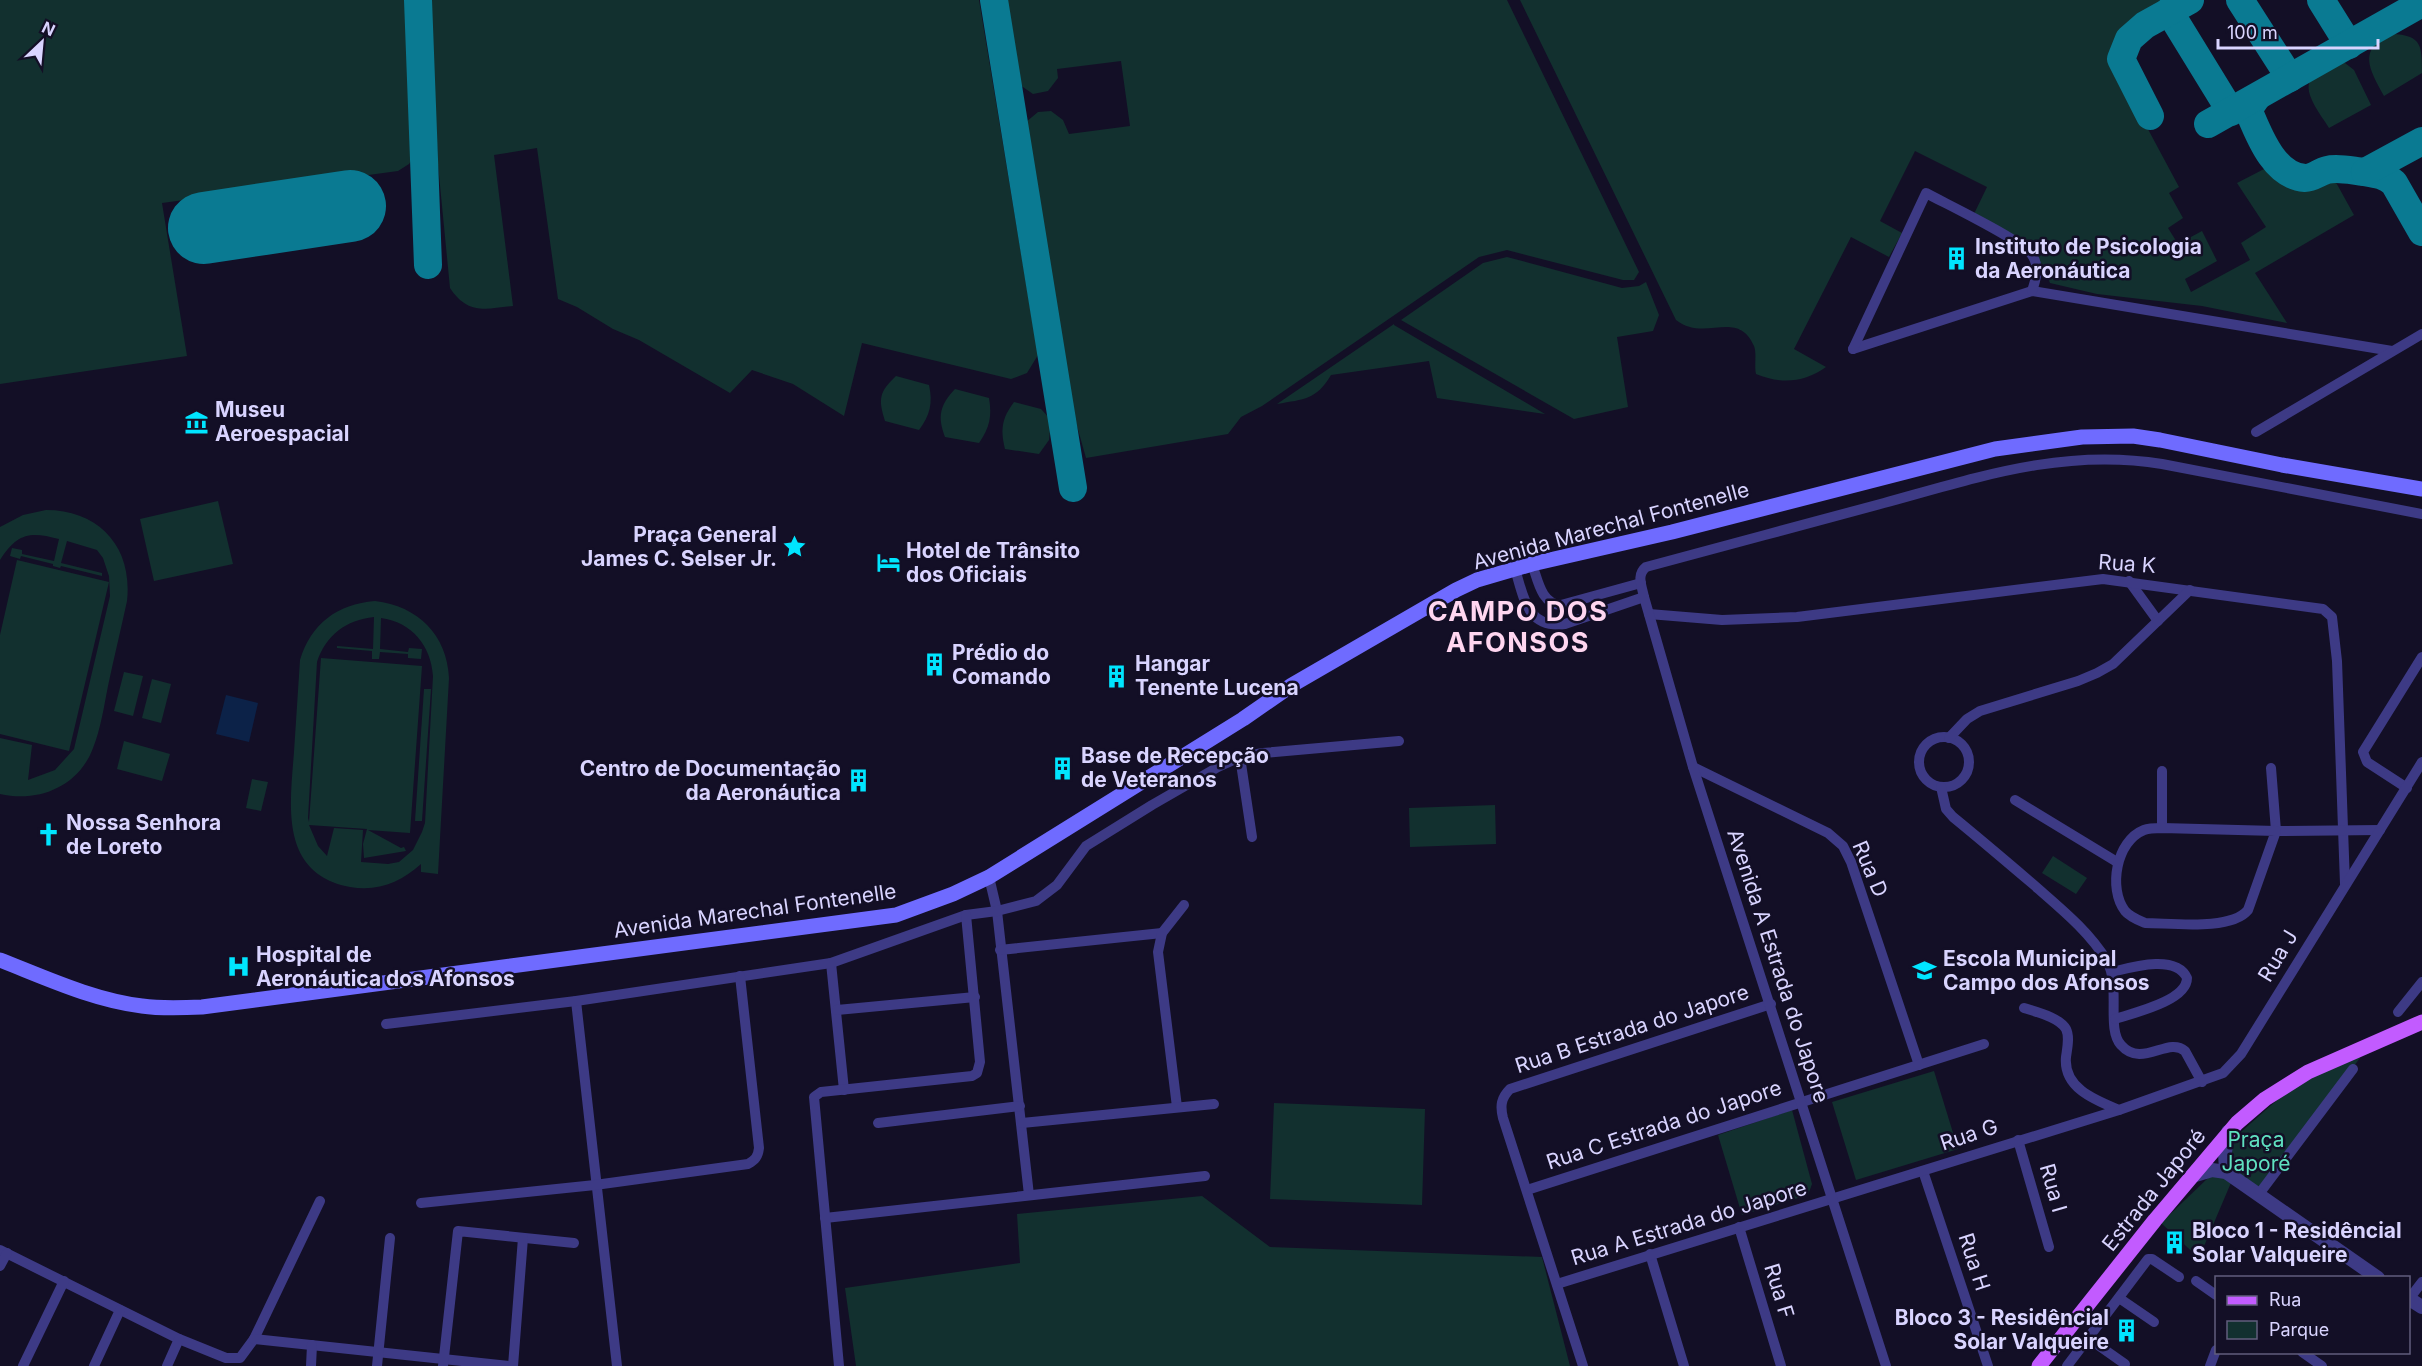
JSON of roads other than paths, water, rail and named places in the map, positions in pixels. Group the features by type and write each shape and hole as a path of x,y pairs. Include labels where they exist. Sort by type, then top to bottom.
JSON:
{"main road":[{"name":"Avenida Marechal Fontenelle","path":"0,960 101,998 142,1006 202,1007 896,915 953,894 989,877 1243,719 1292,685 1456,590 1477,580 1532,564 1672,532 1995,449 2082,437 2133,436 2160,440 2282,465 2422,489"},
{"name":"Estrada Japoré","path":"2041,1365 2228,1132 2265,1099 2308,1072 2422,1022"}],"street":[{"path":"2032,291 2038,272 2032,254 2010,238 1926,193 1853,349 2032,291 2392,351"},
{"path":"2256,432 2422,334"},
{"path":"1532,564 1545,599 1552,605 1561,605 1640,579 1646,567 2022,466 2073,460 2141,460 2422,513"},
{"path":"1515,569 1529,611 1535,618 1553,626 1644,597"},
{"name":"Avenida A Estrada do Japore","path":"1640,579 1693,767 1886,1366"},
{"name":"Rua K","path":"1649,614 1722,620 1797,617 2103,579 2314,606 2328,611 2332,617 2337,661 2345,884"},
{"path":"2129,581 2158,621"},
{"path":"1949,738 1967,719 1980,711 2078,681 2113,664 2190,590"},
{"path":"1606,592 1611,609"},
{"path":"1545,623 1552,605"},
{"path":"2406,788 2367,762 2363,752 2422,657"},
{"path":"1941,737 1962,744 1968,753 1970,763 1967,773 1960,782 1941,787 1930,783 1922,774 1919,762 1922,751 1930,741 1941,737"},
{"path":"386,1024 576,1001 831,963 966,915 997,911 1036,901 1056,885 1086,846 1152,804 1218,766 1240,757 1399,741"},
{"path":"1240,757 1252,837"},
{"name":"Rua J","path":"2119,1110 2223,1073 2241,1054 2422,762"},
{"name":"Rua D","path":"1693,767 1812,825 1844,846 1919,1065"},
{"path":"2271,768 2276,831 2248,910 2239,919 2229,922 2145,923 2124,910 2119,901 2117,862 2133,837 2143,830 2162,828 2276,831 2380,830"},
{"path":"2162,771 2162,828"},
{"path":"1941,787 1946,809 1953,817 2060,907 2085,932 2112,972 2116,1037 2126,1050 2145,1055 2175,1046 2180,1047 2185,1051 2202,1082"},
{"path":"2015,800 2117,862"},
{"path":"989,877 997,911 1029,1196"},
{"path":"1177,1107 1158,952 1162,933 1184,904"},
{"path":"839,1366 813,1103 816,1095 821,1092 972,1076 977,1073 980,1062 966,915"},
{"path":"1000,950 1162,933"},
{"path":"831,963 844,1090"},
{"path":"2112,972 2164,964 2180,969 2187,978 2186,987 2177,995 2140,1011 2115,1018"},
{"path":"421,1203 595,1185 748,1164 754,1161 759,1148 740,976"},
{"path":"2398,1012 2422,982"},
{"path":"837,1011 975,997"},
{"path":"576,1001 616,1366"},
{"name":"Rua B Estrada do Japore","path":"1583,1366 1501,1107 1502,1099 1510,1089 1771,1004"},
{"path":"2024,1008 2061,1024 2068,1038 2066,1063 2072,1083 2099,1101 2119,1110"},
{"name":"Rua C Estrada do Japore","path":"1527,1190 1984,1044"},
{"path":"2259,1194 2353,1069"},
{"path":"1022,1123 1214,1104"},
{"path":"878,1123 1020,1106"},
{"name":"Rua G","path":"1832,1200 2119,1110"},
{"path":"2226,1172 2225,1152 2228,1132"},
{"name":"Rua I","path":"2018,1140 2049,1247"},
{"path":"2192,1176 2212,1170 2226,1172 2375,1276"},
{"name":"Rua H","path":"1923,1171 1988,1366"},
{"path":"825,1218 1205,1176"},
{"name":"Rua A Estrada do Japore","path":"1557,1284 1832,1200"},
{"path":"0,1266 3,1252 180,1339 239,1362 254,1339 320,1201"},
{"name":"Rua F","path":"1739,1227 1781,1366"},
{"path":"443,1362 458,1231 574,1243"},
{"path":"377,1366 390,1238"},
{"path":"254,1339 378,1352 443,1362 511,1366 523,1238"},
{"path":"1650,1254 1684,1366"},
{"path":"2067,1366 2148,1259 2152,1259 2179,1277"},
{"path":"23,1366 64,1281"},
{"path":"2196,1281 2215,1294"},
{"path":"2410,1297 2422,1282"},
{"path":"2118,1298 2154,1322"},
{"path":"94,1366 120,1310"},
{"path":"2088,1338 2125,1364"},
{"path":"167,1366 180,1339"},
{"path":"311,1366 312,1345"},
{"path":"2304,1354 2322,1366"}],"water":[{"path":"226,695 258,703 249,742 216,734"}],"place":[{"name":"Instituto de Psicologia da Aeronáutica","path":"1957,259"},
{"name":"Museu Aeroespacial","path":"197,422"},
{"name":"Praça General James C. Selser Jr.","path":"795,547"},
{"name":"Hotel de Trânsito dos Oficiais","path":"888,563"},
{"name":"Prédio do Comando","path":"934,665"},
{"name":"Hangar Tenente Lucena","path":"1117,676"},
{"name":"Base de Recepção de Veteranos","path":"1063,768"},
{"name":"Centro de Documentação da Aeronáutica","path":"859,781"},
{"name":"Nossa Senhora de Loreto","path":"48,835"},
{"name":"Hospital de Aeronáutica dos Afonsos","path":"238,967"},
{"name":"Escola Municipal Campo dos Afonsos","path":"1925,971"},
{"name":"Bloco 1 - Residêncial Solar Valqueire","path":"2174,1243"},
{"name":"Bloco 3 - Residêncial Solar Valqueire","path":"2127,1330"}],"district":[{"name":"CAMPO DOS AFONSOS","path":"1518,628"}],"park label":[{"name":"Praça Japoré","path":"2256,1152"}]}
